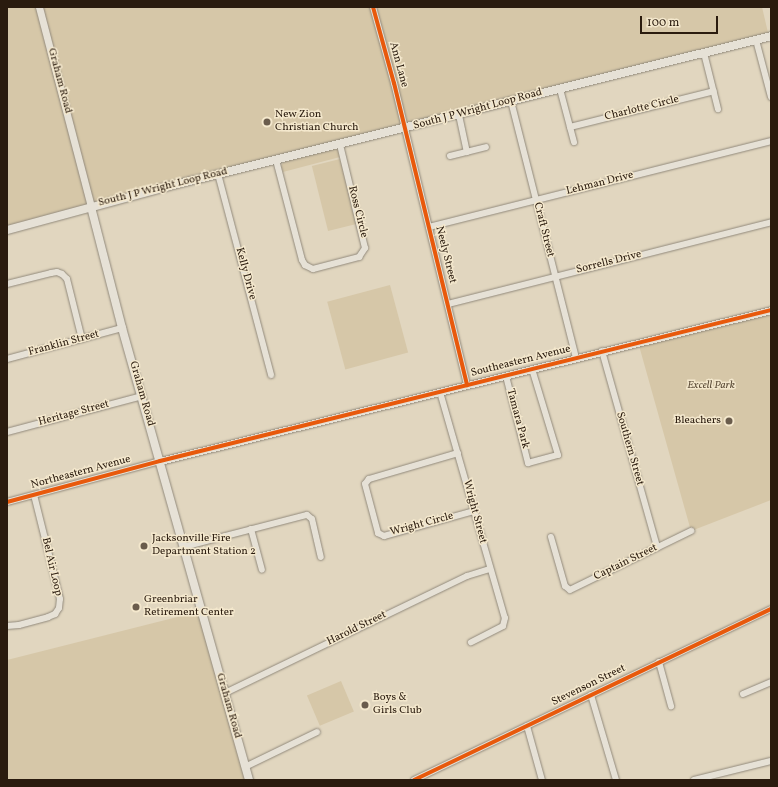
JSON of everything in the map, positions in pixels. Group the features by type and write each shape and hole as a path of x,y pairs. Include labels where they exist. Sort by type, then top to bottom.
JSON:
{"main road":[{"name":"South J P Wright Loop Road","path":"7,230 218,174 405,129 771,36"},
{"name":"Graham Road","path":"91,207 122,328 249,780"}],"street":[{"name":"Graham Road","path":"39,7 91,207"},
{"name":"Ann Lane","path":"373,7 405,129"},
{"path":"756,40 769,78 771,97"},
{"path":"704,53 718,109"},
{"path":"560,89 574,142"},
{"name":"Charlotte Circle","path":"570,127 714,91"},
{"name":"Craft Street","path":"511,101 576,358"},
{"path":"460,115 467,152"},
{"name":"Neely Street","path":"405,129 467,385"},
{"name":"Lehman Drive","path":"429,227 771,141"},
{"name":"Ross Circle","path":"276,160 302,260 305,265 313,269 359,257 365,248 340,145"},
{"path":"450,156 486,147"},
{"name":"Kelly Drive","path":"218,174 271,375"},
{"name":"Sorrells Drive","path":"448,304 771,222"},
{"path":"7,284 51,272 62,274 67,279 82,339"},
{"name":"Southeastern Avenue","path":"160,461 771,310"},
{"name":"Franklin Street","path":"7,359 122,328"},
{"name":"Southern Street","path":"602,351 657,547"},
{"name":"Tamara Park","path":"506,376 528,463 558,455 532,369"},
{"name":"Wright Street","path":"440,392 505,618 503,626 470,642"},
{"name":"Heritage Street","path":"7,432 142,396"},
{"name":"Wright Circle","path":"458,453 369,479 364,484 378,533 384,536 474,511"},
{"name":"Northeastern Avenue","path":"7,502 160,461"},
{"name":"Bel Air Loop","path":"7,626 18,625 48,617 54,614 59,608 60,599 34,495"},
{"path":"183,547 307,515 312,519 321,557"},
{"path":"251,529 262,570"},
{"name":"Captain Street","path":"551,536 564,583 570,590 691,531"},
{"name":"Harold Street","path":"225,693 467,576 490,569"},
{"name":"Stevenson Street","path":"414,780 771,609"},
{"path":"659,662 671,706"},
{"path":"743,694 771,682"},
{"path":"591,695 616,780"},
{"path":"527,726 542,780"},
{"path":"245,767 317,732"},
{"path":"694,780 771,761"}],"green space":[{"path":"7,7 762,7 769,37 7,230"},
{"path":"335,148 339,150 340,157 283,172 281,166 284,161"},
{"path":"340,159 356,224 328,231 312,166"},
{"path":"390,285 408,353 345,369 327,302"},
{"name":"Excell Park","path":"771,310 771,500 691,531 638,342"},
{"path":"201,611 249,780 7,780 7,660"},
{"path":"341,681 354,711 320,726 307,695"}],"cycle path":[{"path":"373,7 394,83 467,385"},
{"path":"7,502 160,461 771,310"},
{"path":"414,780 771,609"}],"place":[{"name":"New Zion Christian Church","path":"267,122"},
{"name":"Bleachers","path":"729,421"},
{"name":"Jacksonville Fire Department Station 2","path":"144,546"},
{"name":"Greenbriar Retirement Center","path":"136,607"},
{"name":"Boys & Girls Club","path":"365,705"}]}
